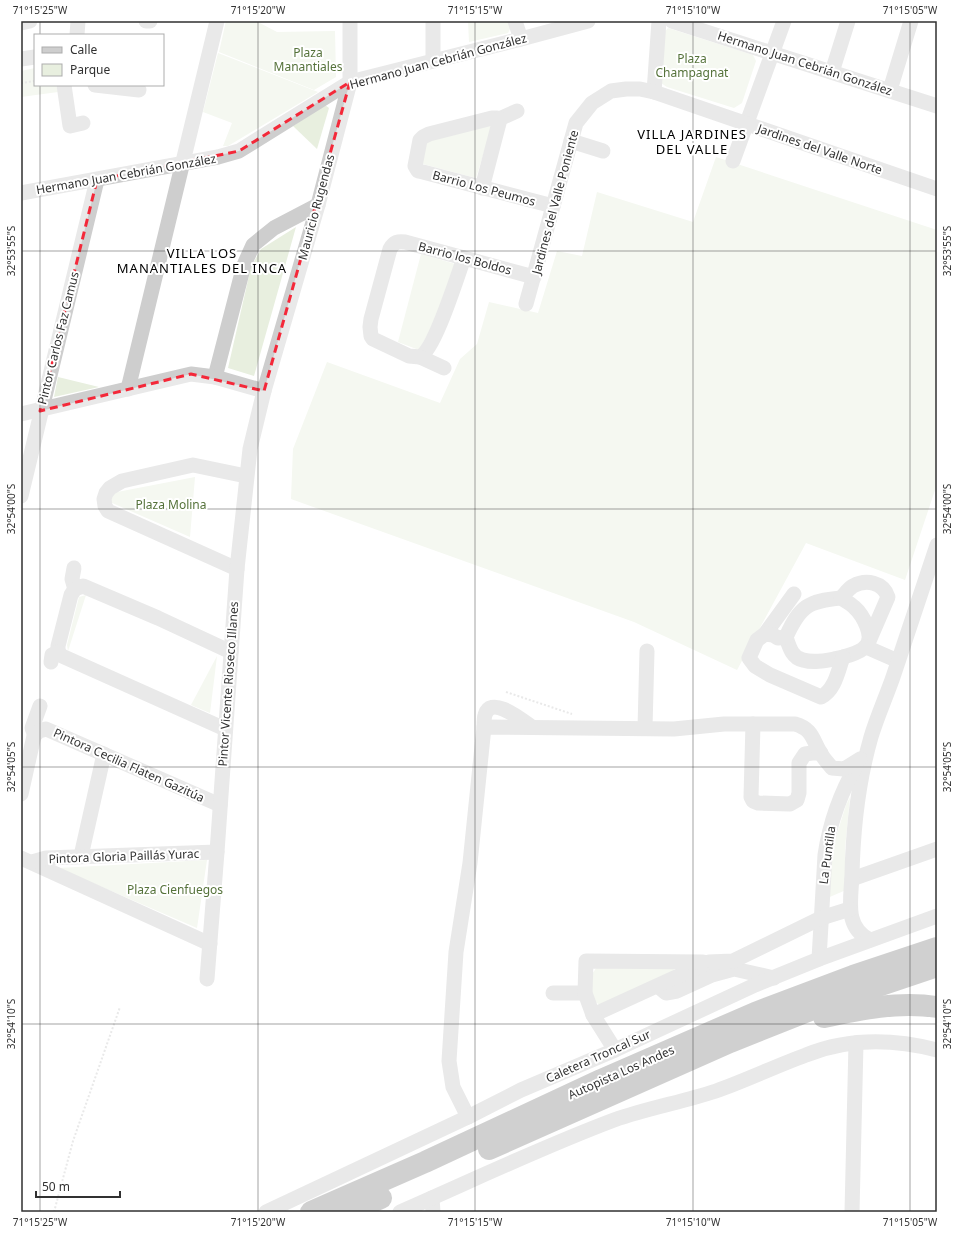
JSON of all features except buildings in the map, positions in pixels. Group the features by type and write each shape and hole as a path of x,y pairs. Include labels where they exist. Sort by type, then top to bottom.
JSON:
{"highway":[{"name":"Autopista Los Andes","path":"311,1212 425,1162 601,1080 755,1013 853,976 937,948"},
{"name":"Autopista Los Andes","path":"349,1212 730,1042 834,1001 937,966"},
{"path":"730,1042 816,1019 857,1010 905,1006 926,1006 937,1008"}],"street":[{"path":"21,23 30,21"},
{"path":"77,34 78,21"},
{"path":"128,389 217,21"},
{"name":"Mauricio Rugendas","path":"264,391 318,205 350,82 350,21"},
{"path":"433,21 433,60"},
{"path":"515,21 521,39"},
{"name":"Hermano Juan Cebrián González","path":"21,193 182,164 239,151 350,82 588,21"},
{"path":"654,92 659,21"},
{"name":"Hermano Juan Cebrián González","path":"672,21 715,27 772,54 937,106"},
{"path":"733,161 784,21"},
{"path":"832,72 848,21"},
{"path":"890,90 911,21"},
{"path":"21,59 34,57"},
{"path":"64,86 70,126 83,123"},
{"path":"104,86 139,90"},
{"name":"Jardines del Valle Norte","path":"611,91 640,89 654,92 937,189"},
{"name":"Jardines del Valle Poniente","path":"526,304 576,123 592,102 611,91"},
{"path":"482,188 499,119 517,111"},
{"name":"Barrio Los Peumos","path":"499,119 492,118 423,137 420,140 414,164 416,168 423,172 553,206"},
{"path":"571,141 603,151"},
{"name":"Pintor Carlos Faz Camus","path":"21,493 97,180"},
{"path":"215,377 244,265 253,245 274,228 318,205"},
{"name":"Barrio los Boldos","path":"420,357 410,356 372,339 371,336 371,319 390,249 393,244 397,242 405,242 534,277"},
{"path":"444,368 420,357 423,356 428,348 444,315 464,258"},
{"path":"21,414 40,411 191,374 215,377 264,391"},
{"name":"Pintor Vicente Rioseco Illanes","path":"207,979 237,569 246,476 250,449 264,391"},
{"path":"237,569 108,511 105,506 104,499 110,488 122,481 193,465 246,476"},
{"name":"La Puntilla","path":"819,959 826,847 831,824 841,795 871,737 937,545"},
{"path":"74,568 72,579 75,589"},
{"path":"841,598 851,587 865,582 876,584 886,591 888,598 868,644 842,657 823,661 802,660 790,651 786,637 794,620 806,606 824,599 841,598 854,607 863,619 868,630 868,644"},
{"path":"225,728 66,658 54,657 70,595 75,589 83,586 158,618 231,652"},
{"path":"794,594 765,634 757,640 749,658 755,666 770,675 821,697 827,694 832,686 842,657"},
{"path":"765,634 773,635 778,638 786,637"},
{"path":"868,644 898,661"},
{"path":"645,728 648,652"},
{"path":"21,794 37,733 32,728 40,706"},
{"path":"468,1117 452,1086 449,1061 456,952 471,855 486,711 491,708 499,707 532,727"},
{"path":"484,727 674,729 724,724 756,729 795,724 803,726 811,733 821,753 832,768 841,795"},
{"name":"Pintora Cecilia Flaten Gazitúa","path":"37,733 46,729 220,805"},
{"path":"756,729 751,797 753,801 758,803 790,804 797,800 799,793 799,763 805,754 821,753"},
{"name":"La Puntilla","path":"870,940 859,933 855,928 850,908 856,814 871,737"},
{"path":"82,856 104,754"},
{"path":"832,768 844,769 860,759"},
{"path":"852,879 937,849"},
{"name":"Pintora Gloria Paillás Yurac","path":"26,860 82,856 217,852"},
{"path":"26,860 210,944"},
{"path":"615,1050 593,1015 585,993 586,961 733,961 821,918 850,908"},
{"name":"Caletera Troncal Sur","path":"266,1212 468,1117 521,1090 615,1050 700,1010 819,959 937,916"},
{"path":"593,1015 709,962"},
{"path":"660,988 666,993 677,991 712,975 734,969 774,978"},
{"path":"553,993 585,993"},
{"path":"400,1212 433,1205 519,1160 616,1120 638,1112 690,1099 740,1083 806,1054 856,1043 890,1041 909,1043 937,1050"},
{"path":"852,1212 856,1043"}],"path":[{"path":"21,83 34,81"},
{"path":"506,692 578,716 579,727"},
{"path":"54,1212 73,1141 120,1007"}],"highlighted area":[{"path":"350,82 264,391 191,374 40,411 97,180 239,151"}],"green space":[{"name":"Plaza Manantiales","path":"226,21 256,21 277,32 335,31 336,77 314,90 219,52"},
{"path":"468,21 509,21 510,29 508,33 469,42"},
{"name":"Plaza Champagnat","path":"668,28 753,55 756,61 742,103 734,108 667,87 661,83 663,34"},
{"path":"218,53 318,92 228,146 223,146 232,123 203,112"},
{"path":"34,68 34,86 56,86 58,92 21,97 21,71"},
{"path":"325,105 329,108 317,149 293,126"},
{"path":"493,123 476,178 419,163 425,139"},
{"path":"716,157 937,230 937,484 905,580 806,543 737,670 634,622 291,499 293,449 327,362 440,403 460,359 477,344 489,302 538,313 557,251 582,256 597,192 693,222"},
{"path":"296,227 254,376 228,368 251,267 261,249"},
{"path":"421,254 455,264 440,312 419,350 398,342"},
{"path":"58,377 99,387 54,397"},
{"name":"Plaza Molina","path":"195,477 190,537 110,502 112,493"},
{"path":"86,595 68,651 67,645 79,597"},
{"path":"217,656 210,713 191,705"},
{"path":"850,797 845,848 846,890 825,899 829,859 846,805"},
{"name":"Plaza Cienfuegos","path":"207,860 197,928 58,868"},
{"path":"597,967 674,968 674,973 600,1005 592,1000 592,974"}],"district":[{"name":"VILLA JARDINES DEL VALLE","path":"692,142"},
{"name":"VILLA LOS MANANTIALES DEL INCA","path":"202,260"}]}
